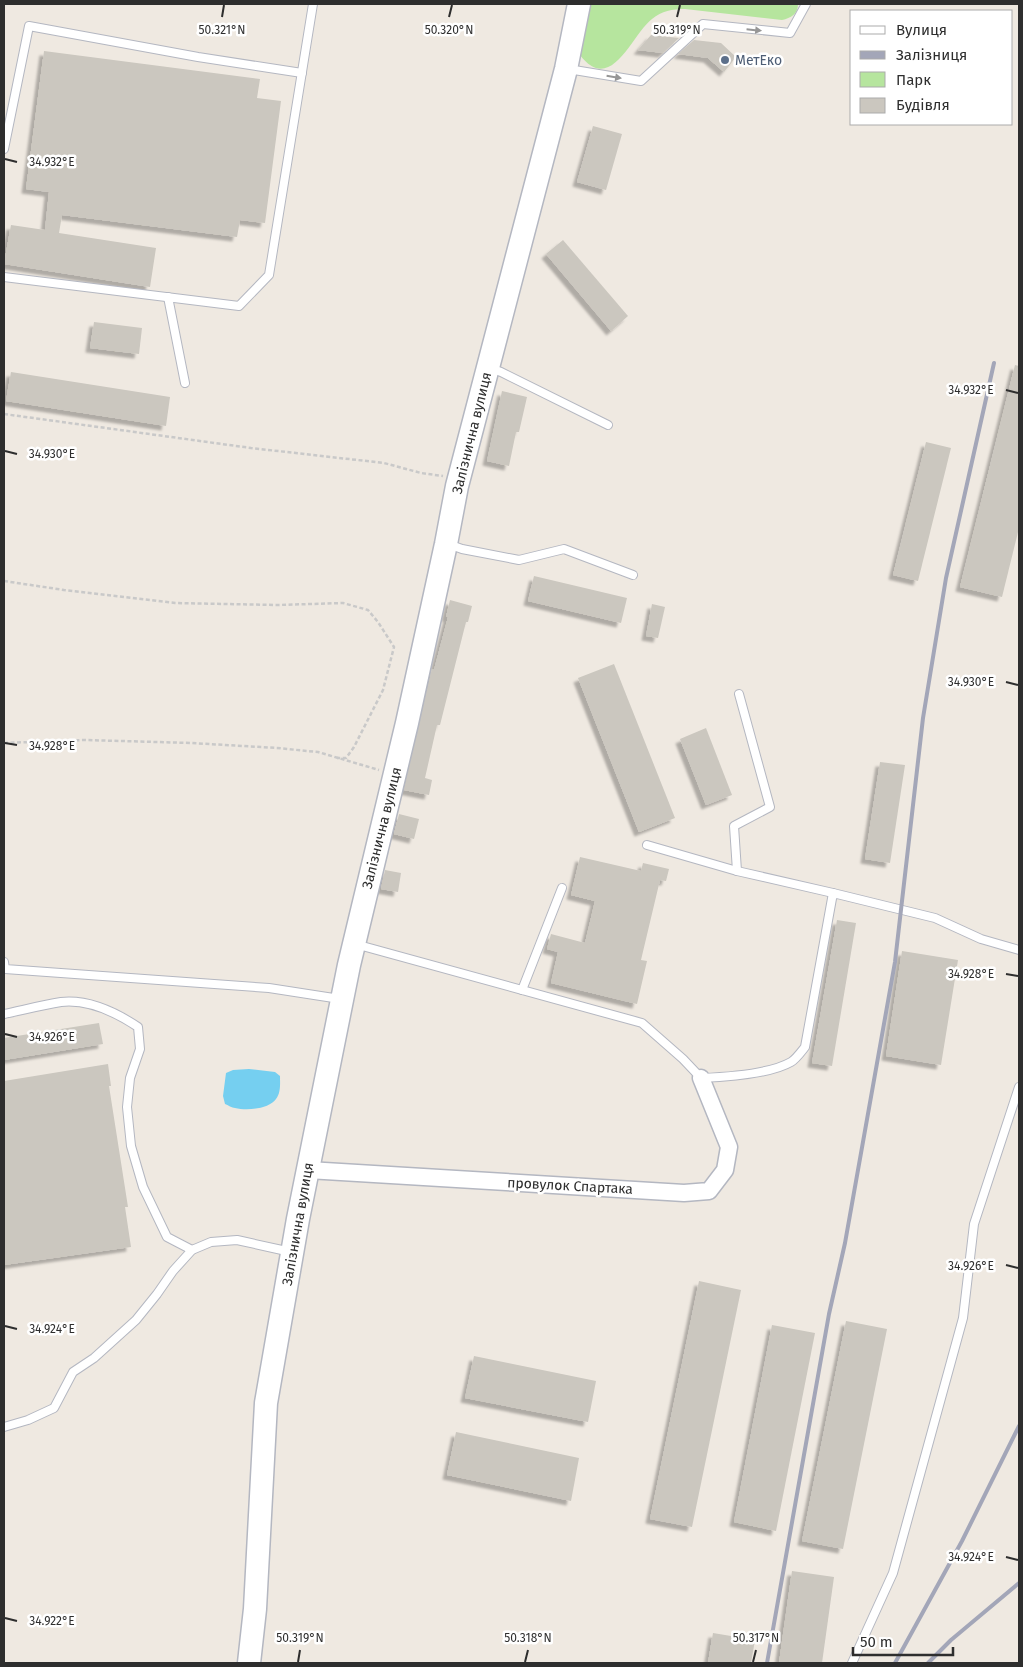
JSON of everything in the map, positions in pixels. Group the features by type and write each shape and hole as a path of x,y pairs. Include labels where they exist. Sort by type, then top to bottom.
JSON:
{"street":[{"name":"Залізнична вулиця","path":"249,1663 255,1610 266,1403 308,1170 354,943 396,770 457,486 566,69 579,4"},
{"name":"провулок Спартака","path":"308,1170 674,1192 709,1191 725,1170 729,1147 701,1078"}],"lane":[{"path":"4,276 239,306 269,275 313,4"},
{"path":"566,69 641,81 703,24 790,33 806,4"},
{"path":"4,149 29,26 198,57 302,73"},
{"path":"168,297 184,383"},
{"path":"488,367 608,425"},
{"path":"446,544 519,560 564,549 633,575"},
{"path":"737,871 734,826 770,806 739,694"},
{"path":"647,845 737,871 935,918 981,939 1019,950"},
{"path":"522,990 562,888"},
{"path":"354,943 642,1023 683,1059 701,1078 734,1077 792,1062 805,1047 833,893"},
{"path":"4,962 5,969 269,988 342,1000"},
{"path":"4,1014 63,1002 87,1004 122,1016 138,1027 140,1049 130,1078 127,1107 131,1146 143,1187 167,1237 192,1250"},
{"path":"852,1663 893,1573 963,1318 974,1224 1019,1087"},
{"path":"4,1427 28,1420 54,1408 73,1372 94,1358 136,1320 173,1271 192,1250 211,1242 238,1240 292,1252"}],"path":[{"path":"4,414 251,448 384,463 421,473 444,476 457,486"},
{"path":"4,580 64,590 175,603 278,605 343,603 368,610 394,647 383,690 354,747 346,758 337,758"},
{"path":"4,743 84,740 192,743 310,751 379,770 396,770"}],"green space":[{"path":"587,4 798,4 797,10 793,15 782,20 685,9 667,11 652,19 620,58 611,66 602,69 591,66 580,55"}],"water":[{"path":"249,1069 275,1072 280,1076 278,1097 268,1105 251,1109 234,1108 225,1104 223,1096 226,1073 233,1070"}],"building":[{"path":"651,35 679,38 663,53 638,50"},
{"path":"694,40 721,43 736,57 724,72 708,58 678,54"},
{"path":"44,51 260,79 257,98 281,101 265,223 240,220 237,237 62,215 59,233 156,248 150,287 4,264 11,225 45,230 49,192 26,189"},
{"path":"593,126 622,134 606,190 577,182"},
{"path":"563,240 628,316 611,331 546,254"},
{"path":"94,322 142,328 139,354 90,348"},
{"path":"1015,365 1019,366 1019,528 1002,597 960,587"},
{"path":"11,372 170,397 166,426 6,401"},
{"path":"502,391 527,397 519,432 516,432 509,466 487,461"},
{"path":"926,442 951,448 918,581 893,575"},
{"path":"534,576 627,598 621,623 528,601"},
{"path":"450,600 472,606 468,622 466,622 440,725 437,725 425,778 432,780 429,795 404,790 432,669 434,670 448,617 446,617"},
{"path":"652,604 665,607 658,638 646,636"},
{"path":"614,664 675,818 639,832 578,678"},
{"path":"706,728 732,795 706,805 680,739"},
{"path":"880,762 905,765 890,863 865,859"},
{"path":"399,814 419,819 414,839 394,834"},
{"path":"580,857 641,871 643,863 669,869 666,881 660,880 641,960 647,961 637,1004 551,983 558,952 547,949 551,934 585,943 595,901 571,895"},
{"path":"385,870 401,873 398,892 381,889"},
{"path":"837,920 856,923 832,1066 812,1063"},
{"path":"902,951 958,960 941,1065 886,1056"},
{"path":"99,1023 103,1044 4,1060 4,1038"},
{"path":"108,1064 111,1086 109,1086 128,1207 125,1207 131,1247 4,1265 4,1081"},
{"path":"699,1281 741,1290 692,1527 650,1519"},
{"path":"846,1321 887,1329 843,1549 802,1541"},
{"path":"772,1325 815,1333 776,1531 734,1522"},
{"path":"474,1356 596,1381 588,1422 465,1398"},
{"path":"456,1432 579,1458 571,1501 447,1475"},
{"path":"792,1571 834,1577 822,1663 779,1663"},
{"path":"713,1633 755,1640 751,1663 708,1663"}],"railway":[{"path":"767,1663 829,1314 845,1243 895,962 923,718 946,578 994,363"},
{"path":"895,1663 962,1541 1019,1426"},
{"path":"928,1663 951,1640 1019,1583"}],"place":[{"name":"МетЕко","path":"725,60"}]}
